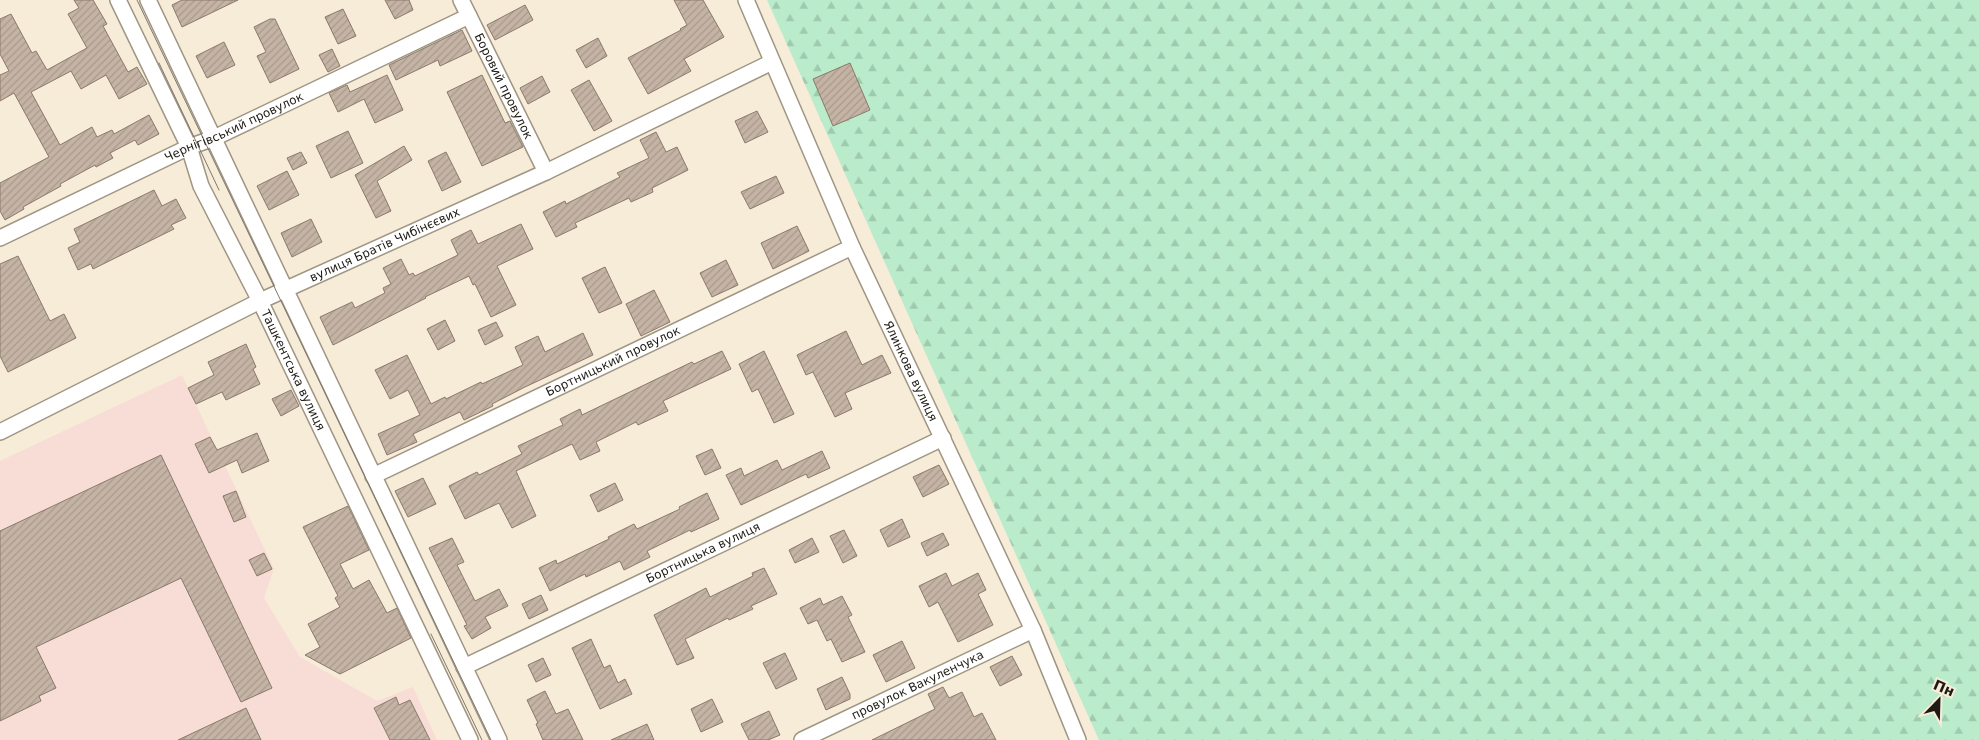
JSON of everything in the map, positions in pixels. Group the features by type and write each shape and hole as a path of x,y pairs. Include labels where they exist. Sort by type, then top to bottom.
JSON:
{"street":[{"name":"Ташкентська вулиця","path":"118,0 190,147 201,186 260,300 470,740"},
{"path":"148,0 499,740"},
{"name":"Боровий провулок","path":"461,0 546,172"},
{"name":"Ялинкова вулиця","path":"746,0 852,247 1033,630 1078,740"},
{"name":"Чернігівський провулок","path":"0,238 469,16"},
{"name":"вулиця Братів Чибінєєвих","path":"0,432 260,300 546,172 772,62"},
{"name":"Бортницький провулок","path":"374,476 852,247"},
{"name":"Бортницька вулиця","path":"464,666 943,438"},
{"name":"провулок Вакуленчука","path":"802,740 1033,630"}],"shaded area":[{"path":"182,375 274,569 264,598 300,657 377,701 413,687 437,740 0,740 0,461"}],"green space":[{"path":"767,0 1979,0 1979,740 1099,740"}],"building":[{"path":"74,0 93,0 107,24 103,26 128,72 137,67 147,84 119,99 106,75 81,89 71,71 31,92 60,145 92,127 97,137 112,130 114,134 149,115 159,134 138,145 135,140 110,153 113,158 96,167 95,165 60,184 61,186 23,207 24,209 5,220 0,211 0,183 49,157 14,93 0,101 0,75 9,71 0,54 0,19 11,14 32,53 36,51 47,70 87,48 68,14 79,8"},
{"path":"182,0 238,0 182,27 172,5"},
{"path":"385,0 409,0 413,10 395,19"},
{"path":"674,0 703,0 724,37 684,59 691,71 648,94 628,58 687,25"},
{"path":"525,5 533,20 495,40 487,25"},
{"path":"343,9 356,36 338,44 325,17"},
{"path":"270,19 275,19 299,69 270,83 257,56 266,52 254,27"},
{"path":"462,30 472,51 440,66 438,60 396,80 389,65"},
{"path":"598,38 607,56 586,68 576,50"},
{"path":"224,42 235,65 207,78 196,56"},
{"path":"332,49 340,66 328,72 319,55"},
{"path":"850,63 870,110 833,126 813,79"},
{"path":"387,75 403,110 375,123 364,99 338,112 329,93 347,85 350,92"},
{"path":"482,75 505,123 510,121 523,147 482,166 447,92"},
{"path":"542,76 550,92 528,104 520,88"},
{"path":"589,80 612,121 594,131 571,90"},
{"path":"757,111 768,132 745,143 735,121"},
{"path":"348,131 363,163 331,178 316,146"},
{"path":"656,132 666,152 677,147 688,170 652,188 653,192 631,202 629,198 575,223 577,227 556,237 543,212 565,201 566,204 620,177 617,173 649,158 640,140"},
{"path":"404,146 412,160 377,181 391,211 376,218 355,175"},
{"path":"301,152 307,163 293,170 287,158"},
{"path":"446,152 461,182 442,191 428,161"},
{"path":"287,171 299,195 269,210 257,186"},
{"path":"776,176 784,193 750,209 741,192"},
{"path":"154,190 162,206 176,199 186,218 171,225 174,229 93,269 91,264 78,270 68,248 80,242 74,229"},
{"path":"311,219 322,242 292,257 281,233"},
{"path":"521,224 533,249 497,266 516,305 491,317 475,284 473,285 469,276 333,345 320,317 352,302 355,308 385,293 383,288 391,284 383,268 401,259 409,275 413,273 415,276 458,255 451,240 471,230 478,244"},
{"path":"797,226 809,251 773,269 761,243"},
{"path":"18,256 50,321 64,314 76,338 8,372 0,356 0,264"},
{"path":"726,260 738,285 712,297 700,273"},
{"path":"605,267 622,303 599,313 582,278"},
{"path":"654,290 670,322 641,336 626,304"},
{"path":"445,320 455,341 438,350 427,329"},
{"path":"496,322 503,336 485,345 478,330"},
{"path":"846,331 862,365 882,355 891,373 845,393 852,409 835,417 813,372 806,375 797,355"},
{"path":"583,333 593,355 525,387 464,420 460,412 413,434 417,442 387,455 378,434 420,415 408,390 390,399 375,370 407,355 431,404 523,365 515,347 538,336 545,352"},
{"path":"246,344 256,367 253,369 260,384 226,400 222,392 196,404 188,388 214,375 208,362"},
{"path":"722,351 731,369 663,401 668,411 638,425 636,422 596,442 600,451 580,460 572,444 516,471 536,516 512,528 499,503 465,519 449,486 477,472 479,475 522,454 518,446 563,425 560,419 580,409 582,415 692,362 694,364"},
{"path":"764,351 794,414 774,423 758,389 752,392 739,364"},
{"path":"291,390 299,406 281,416 272,399"},
{"path":"257,433 269,461 242,473 237,460 209,473 195,444 210,437 217,450"},
{"path":"712,449 721,468 705,475 696,456"},
{"path":"822,451 830,468 808,478 806,474 741,505 726,475 741,468 744,476 777,460 782,470"},
{"path":"161,455 272,688 241,702 181,578 36,647 56,688 39,696 41,701 0,721 0,531"},
{"path":"939,465 949,484 923,497 913,477"},
{"path":"423,478 436,504 408,517 395,491"},
{"path":"615,483 623,500 598,512 590,495"},
{"path":"236,491 246,517 234,522 223,496"},
{"path":"707,493 719,519 691,532 690,530 647,551 650,557 624,570 620,561 586,577 585,574 550,591 539,568 556,560 557,564 609,539 608,537 634,524 637,529 680,509 679,507"},
{"path":"348,506 369,550 340,564 353,589 369,580 387,613 397,608 411,638 340,674 305,655 320,647 308,624 340,607 335,598 338,596 303,527"},
{"path":"902,519 910,537 888,547 880,530"},
{"path":"844,530 857,556 843,563 830,536"},
{"path":"943,533 949,545 927,556 921,543"},
{"path":"452,538 464,562 457,565 475,601 499,589 508,606 485,617 491,628 472,639 464,626 467,625 429,548"},
{"path":"812,538 819,552 795,563 789,550"},
{"path":"264,553 272,569 257,576 249,560"},
{"path":"764,568 777,594 751,606 753,609 729,620 728,618 685,639 694,658 677,665 654,615 706,588 710,597 753,576 752,573"},
{"path":"946,573 952,586 978,573 986,590 978,594 993,625 958,642 938,602 929,607 919,586"},
{"path":"541,595 548,610 529,619 522,604"},
{"path":"842,596 852,615 848,617 865,652 842,662 831,639 827,641 817,620 808,624 800,608 820,598 823,605"},
{"path":"591,639 604,668 610,665 618,683 625,679 632,694 600,709 572,648"},
{"path":"902,641 915,668 886,682 873,655"},
{"path":"785,653 797,679 776,689 763,663"},
{"path":"1012,656 1022,675 1000,686 990,667"},
{"path":"543,658 551,675 536,682 528,665"},
{"path":"842,677 850,694 850,699 826,710 817,689"},
{"path":"943,687 949,698 962,692 974,717 982,713 996,740 872,740 935,709 928,694"},
{"path":"545,691 556,714 568,709 583,740 543,740 536,724 538,723 527,700"},
{"path":"396,697 399,705 410,700 430,740 390,740 374,708"},
{"path":"712,699 723,722 701,732 691,709"},
{"path":"246,708 261,740 178,740"},
{"path":"769,711 780,735 768,740 749,740 741,724"},
{"path":"647,724 654,740 611,740"}],"tram line":[{"path":"137,0 491,740"},
{"path":"159,63 219,190"},
{"path":"431,634 482,740"}]}
